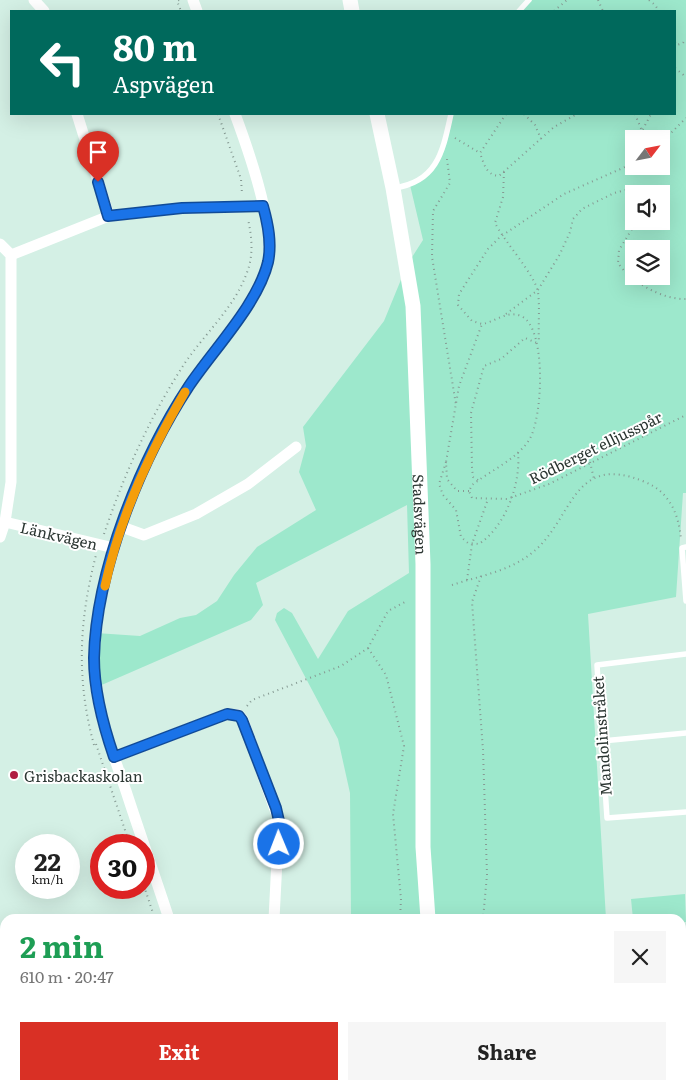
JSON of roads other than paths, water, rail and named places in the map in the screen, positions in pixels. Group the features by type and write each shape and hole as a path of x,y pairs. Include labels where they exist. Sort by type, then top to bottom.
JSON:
{"main road":[{"name":"Stadsvägen","path":"377,115 394,188 413,306 423,564 423,847 428,914"}],"street":[{"path":"34,0 43,10"},
{"path":"77,115 108,216"},
{"path":"167,914 108,740 99,704 94,659 98,617 114,548 143,472 165,427 189,386 236,321 263,275 268,262 269,230 247,146 235,115"},
{"path":"11,255 108,216 182,208 263,206"},
{"path":"0,244 11,255 5,370 11,482 5,522 0,537"},
{"path":"122,527 144,535 196,514 248,484 296,447"},
{"name":"Länkvägen","path":"5,522 114,548"},
{"path":"114,757 227,714 239,716 279,821 274,914"}],"lane":[{"path":"520,10 529,0"},
{"path":"394,188 410,185 428,172 440,156 445,144 450,115"},
{"path":"684,548 686,601"},
{"name":"Mandolinstråket","path":"686,654 597,665 607,818 686,812"},
{"path":"602,741 686,733"}],"place":[{"name":"Grisbackaskolan","path":"14,775"}]}
